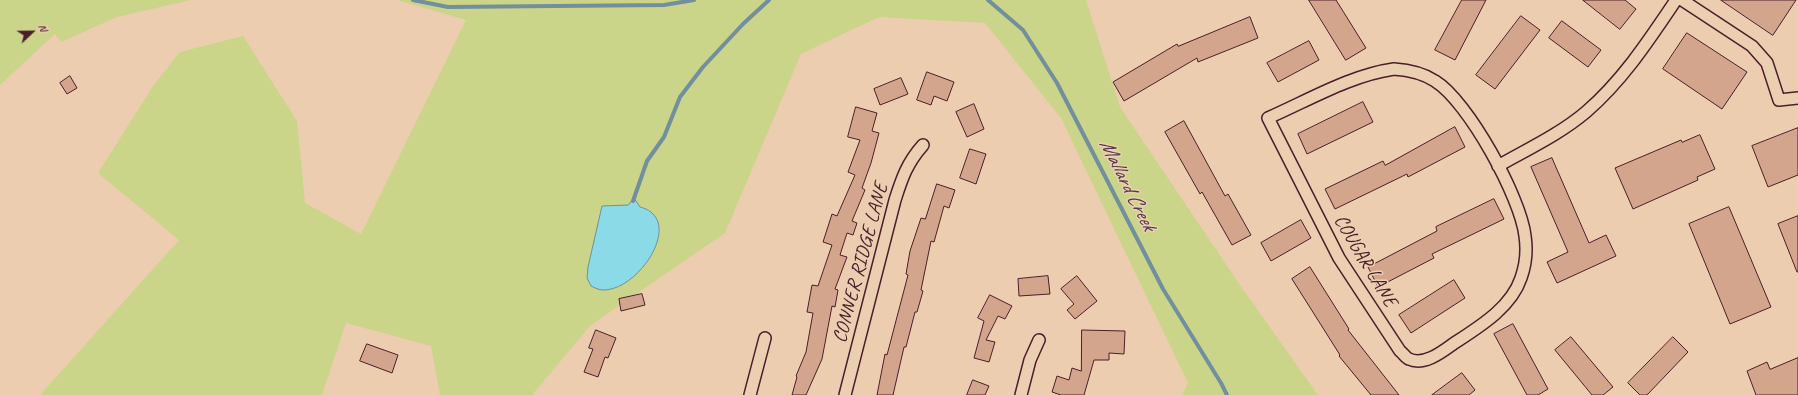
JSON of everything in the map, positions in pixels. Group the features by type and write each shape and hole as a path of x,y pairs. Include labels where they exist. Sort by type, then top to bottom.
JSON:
{"street":[{"path":"1498,166 1557,133 1586,112 1620,79 1637,58 1676,0"},
{"path":"1682,0 1752,46 1767,62 1779,100 1798,98"},
{"name":"COUGAR LANE","path":"1407,70 1435,80 1450,93 1476,127 1498,166 1518,208 1525,235 1526,255 1521,277 1514,294 1499,310 1432,358 1421,360 1409,359 1400,351 1339,258 1268,118 1354,78 1373,72 1407,70"},
{"name":"CONNER RIDGE LANE","path":"845,395 903,172 922,145"},
{"path":"750,395 765,338"},
{"path":"1020,395 1030,360 1039,340"}],"green space":[{"path":"0,0 191,0 117,17 61,42 55,34 0,85"},
{"path":"397,0 1086,0 1120,107 1242,288 1318,395 1182,395 1188,383 1061,118 985,23 879,17 801,54 725,233 591,325 532,395 440,395 431,346 346,323 322,395 40,395 179,240 98,173 153,86 180,52 243,36 297,121 305,203 361,234 466,20"}],"water":[{"path":"634,198 640,207 653,214 659,225 658,239 652,253 643,267 630,279 617,287 600,290 591,286 587,278 588,267 602,206 628,205"}],"building":[{"path":"1309,0 1336,0 1366,48 1346,60"},
{"path":"1462,0 1486,0 1455,60 1435,50"},
{"path":"1583,0 1625,0 1636,9 1620,29"},
{"path":"1721,0 1796,0 1773,35"},
{"path":"1521,16 1540,30 1495,89 1476,75"},
{"path":"1250,17 1258,38 1198,62 1197,58 1124,101 1113,82 1177,44 1178,46"},
{"path":"1562,21 1601,50 1588,67 1549,38"},
{"path":"1687,33 1747,72 1722,109 1663,69"},
{"path":"1309,41 1319,60 1278,82 1267,63"},
{"path":"927,72 954,82 947,101 934,96 931,105 917,100"},
{"path":"70,76 77,88 67,94 60,83"},
{"path":"901,78 908,94 880,105 874,89"},
{"path":"1363,102 1373,122 1307,154 1298,134"},
{"path":"974,104 984,129 967,137 956,112"},
{"path":"856,107 877,113 872,131 879,133 871,163 862,188 865,190 852,221 857,223 853,235 847,233 840,255 847,257 835,289 838,290 835,307 832,306 822,359 806,395 792,395 796,376 806,352 813,313 807,312 812,285 818,286 832,245 823,242 832,214 837,216 855,175 848,172 860,140 848,137"},
{"path":"1184,121 1225,196 1228,194 1251,235 1232,245 1202,192 1200,194 1165,132"},
{"path":"1455,127 1465,147 1408,177 1407,174 1335,209 1325,189 1383,161 1385,165"},
{"path":"1798,128 1798,175 1768,187 1752,146"},
{"path":"1700,135 1715,169 1697,177 1698,180 1633,209 1615,168 1681,140 1682,142"},
{"path":"970,149 986,154 976,184 960,178"},
{"path":"1552,158 1589,243 1606,235 1616,256 1557,283 1547,262 1568,252 1531,167"},
{"path":"937,184 955,190 949,208 944,206 934,242 931,241 921,290 923,291 917,312 915,312 906,347 904,347 893,395 877,395 885,354 887,355 908,275 906,274 910,251 921,218 925,219"},
{"path":"1494,199 1504,219 1432,254 1434,258 1378,287 1368,267 1437,231 1436,227"},
{"path":"1729,207 1771,307 1730,324 1689,224"},
{"path":"1798,216 1798,272 1797,272 1778,224"},
{"path":"1301,220 1311,238 1271,261 1261,243"},
{"path":"1310,267 1349,329 1348,330 1399,395 1371,395 1339,356 1340,355 1292,279"},
{"path":"1048,276 1050,294 1019,296 1018,279"},
{"path":"1077,276 1097,301 1075,319 1067,310 1074,304 1061,289"},
{"path":"1454,280 1465,298 1411,333 1399,315"},
{"path":"642,294 645,305 621,311 619,299"},
{"path":"990,295 1012,306 1005,319 998,316 986,340 995,342 989,362 974,358 984,321 978,318"},
{"path":"1513,324 1548,389 1538,395 1527,395 1494,334"},
{"path":"596,330 616,338 608,358 605,357 598,377 584,372 593,349 589,348"},
{"path":"1082,330 1125,331 1124,354 1109,353 1109,360 1094,360 1084,395 1061,395 1052,392 1057,376 1069,380 1072,368 1081,371"},
{"path":"1571,337 1613,387 1603,395 1592,395 1555,350"},
{"path":"1673,337 1688,352 1647,395 1640,395 1628,383"},
{"path":"367,344 398,355 392,373 360,361"},
{"path":"1798,358 1798,395 1756,395 1747,371 1767,362 1770,369"},
{"path":"1462,373 1475,390 1469,395 1432,395"},
{"path":"973,380 989,386 985,395 967,395"}],"waterway":[{"name":"Mallard Creek","path":"413,0 448,7 664,5 694,0"},
{"path":"633,201 647,161 664,137 680,97 703,67 743,24 769,0"},
{"name":"Mallard Creek","path":"988,0 1023,30 1057,83 1163,289 1227,395"}]}
